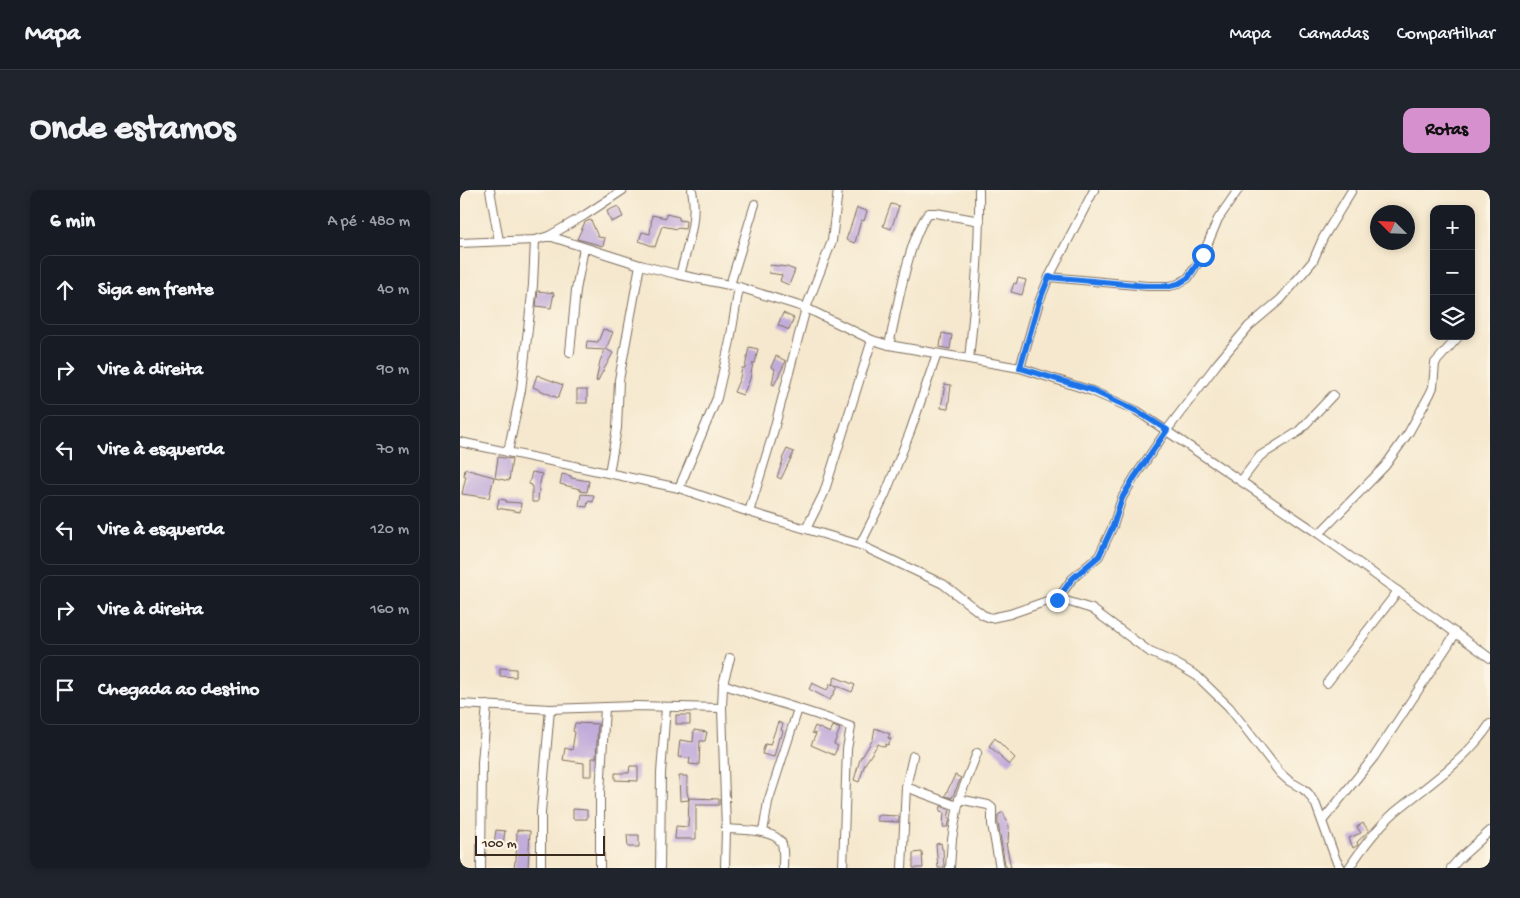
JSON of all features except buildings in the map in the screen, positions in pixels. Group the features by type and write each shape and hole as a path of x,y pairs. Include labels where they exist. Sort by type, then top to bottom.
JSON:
{"street":[{"path":"490,190 499,241"},
{"path":"460,242 535,240 549,236 623,190"},
{"path":"680,275 692,226 695,202 692,190"},
{"path":"749,512 772,437 806,308 832,241 838,190"},
{"path":"969,359 976,289 980,221 979,190"},
{"path":"1020,368 1039,302 1049,277 1094,190"},
{"path":"1049,277 1146,286 1178,284 1188,278 1203,255 1218,219 1238,190"},
{"path":"1057,600 1072,579 1099,556 1113,526 1122,498 1167,430 1242,334 1281,299 1313,261 1323,238 1352,190"},
{"path":"730,285 755,204"},
{"path":"889,345 909,256 923,219 929,213 936,213 980,221"},
{"path":"549,236 640,265 739,287 806,308 872,340 889,345 1020,368 1092,390 1137,411 1167,430 1319,534 1490,658"},
{"path":"508,452 521,390 533,285 535,240"},
{"path":"570,352 576,290 584,248"},
{"path":"610,473 617,428 619,380 640,265"},
{"path":"679,488 717,398 730,341 739,287"},
{"path":"806,529 824,493 872,340"},
{"path":"1319,534 1385,466 1409,432 1430,394 1435,363 1455,340"},
{"path":"860,545 885,495 907,441 937,354"},
{"path":"1241,481 1260,456 1298,432 1333,396"},
{"path":"460,442 679,488 749,512 860,545 943,584 991,618 1010,614 1050,600 1063,600 1092,610 1150,652 1177,664 1197,676 1229,707 1280,773 1308,793 1323,820 1336,860 1341,868"},
{"path":"1327,683 1398,591"},
{"path":"1323,820 1374,757 1456,633"},
{"path":"725,868 726,829 722,708 723,684 730,658"},
{"path":"723,684 755,696 828,718 850,728 847,749 843,868"},
{"path":"460,704 550,709 605,707 722,708"},
{"path":"481,868 482,762 487,705"},
{"path":"600,868 600,793 605,707"},
{"path":"660,868 661,773 666,707"},
{"path":"541,868 541,812 550,709"},
{"path":"763,832 768,802 798,709"},
{"path":"1349,868 1366,843 1394,813 1442,776 1466,754 1490,724"},
{"path":"950,868 952,839 958,803 977,753"},
{"path":"902,868 906,787 913,756"},
{"path":"906,787 958,803 988,805 992,808 992,824 1000,868"},
{"path":"726,829 763,832 780,841 783,868"},
{"path":"1451,868 1490,831"}],"route":[{"path":"1057,600 1072,579 1099,556 1113,526 1122,498 1167,430 1137,411 1092,390 1020,368 1039,302 1049,277 1146,286 1170,286 1188,278 1203,255"}]}
